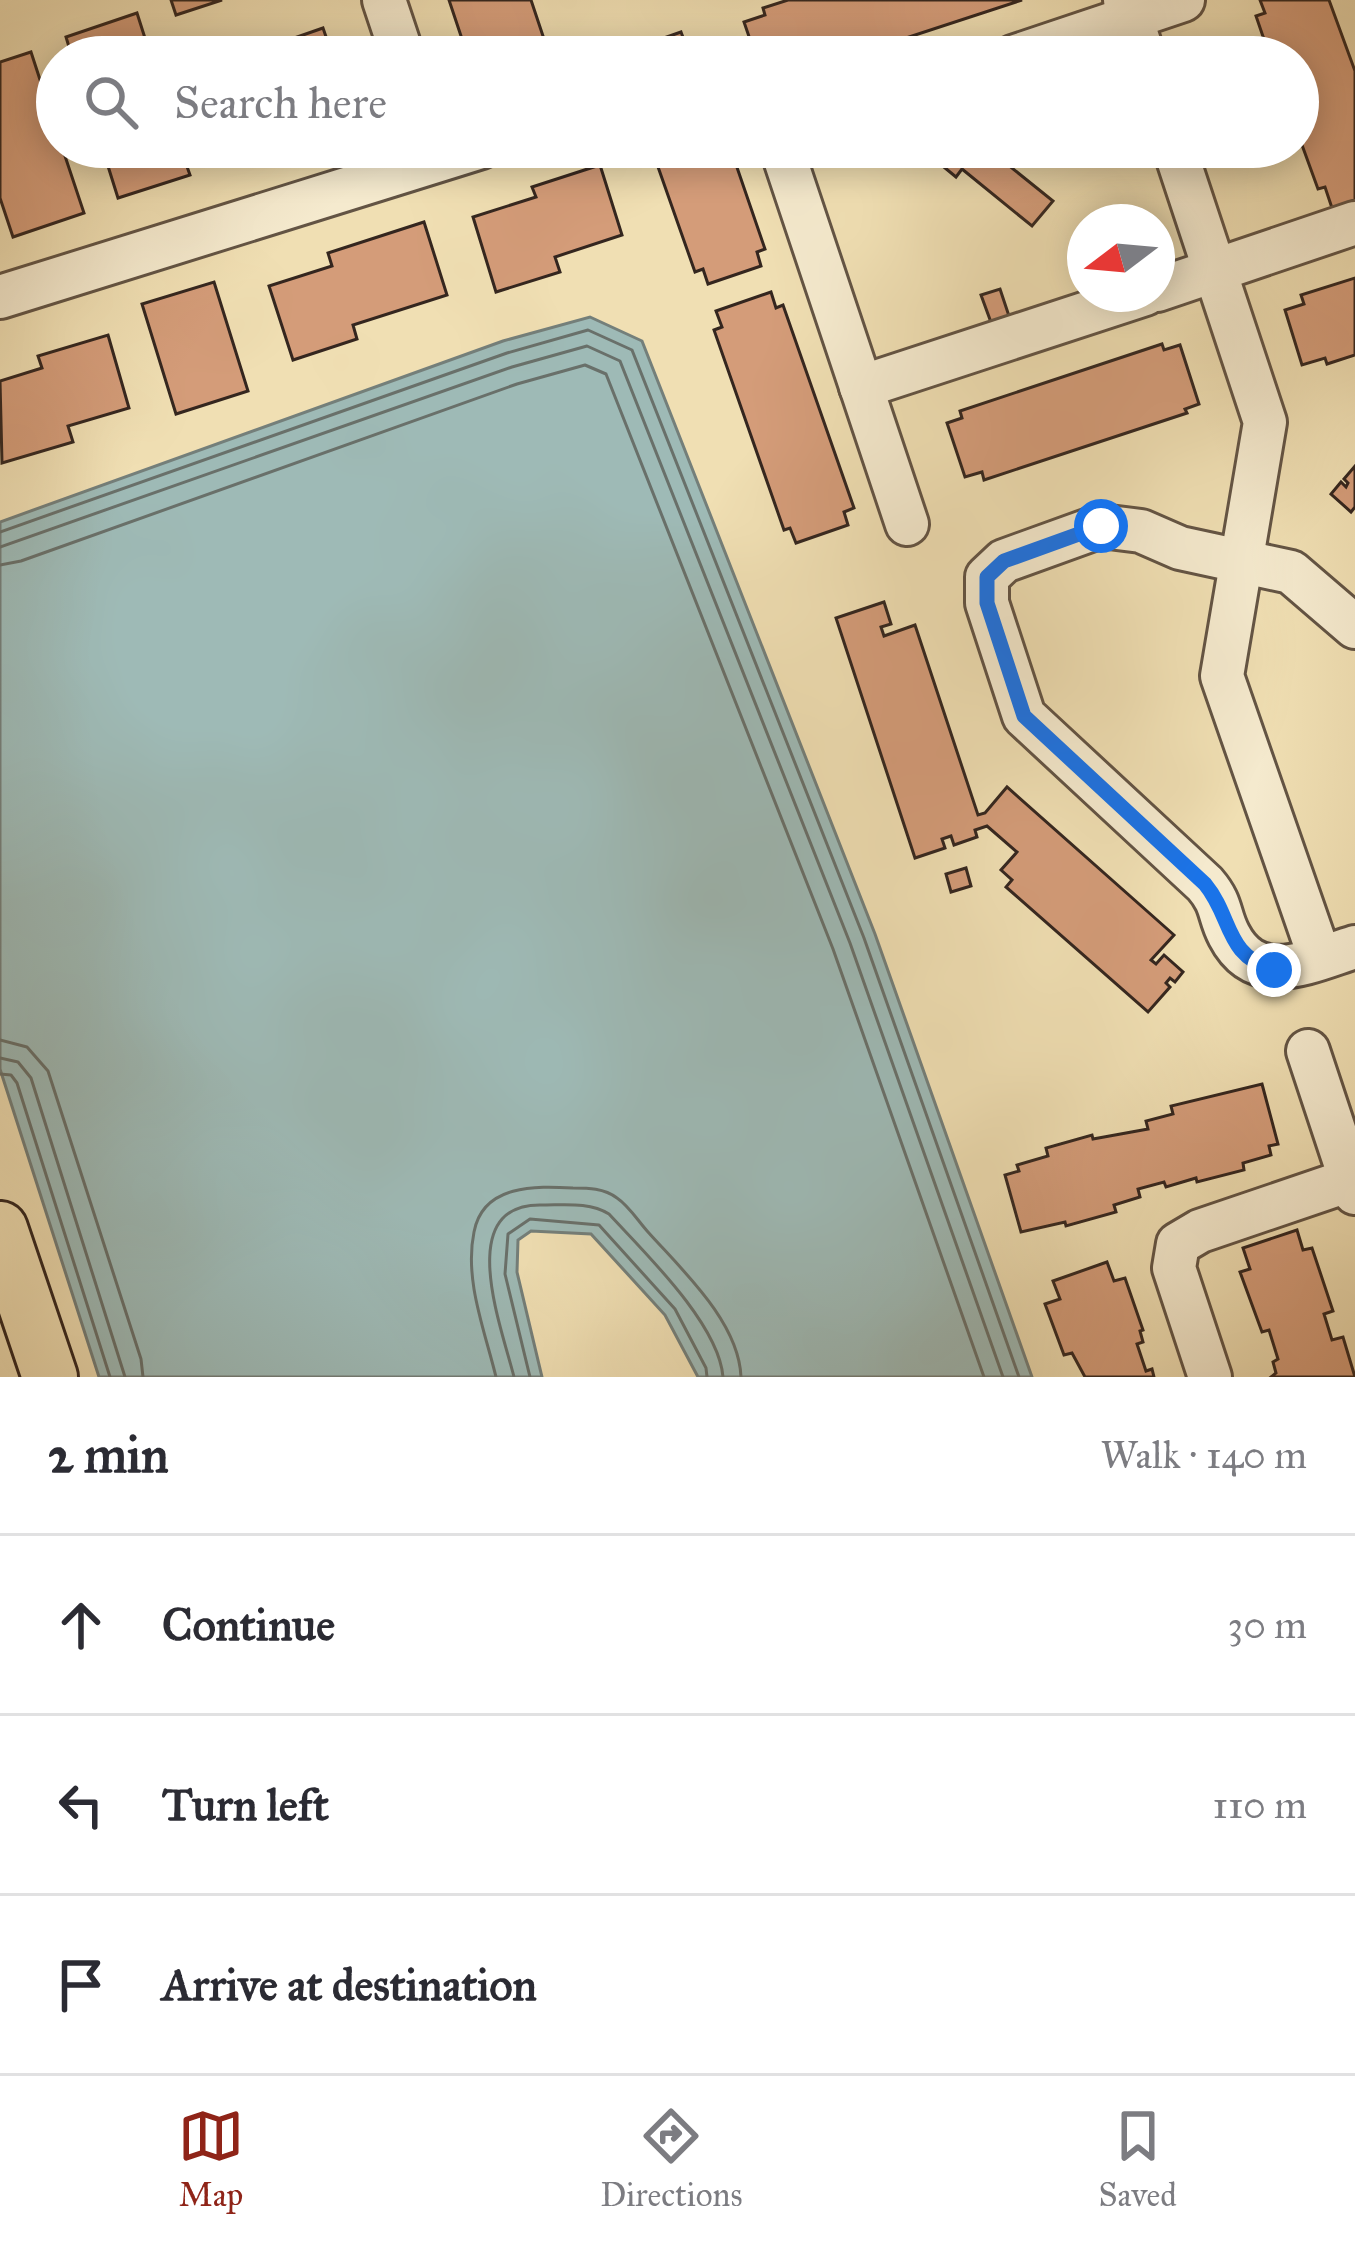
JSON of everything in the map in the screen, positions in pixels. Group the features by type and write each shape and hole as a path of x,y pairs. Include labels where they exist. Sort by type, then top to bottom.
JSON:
{"main road":[{"path":"0,1229 50,1377"}],"street":[{"path":"384,0 396,36"},
{"path":"1092,36 1133,25 1183,0"},
{"path":"0,298 392,168"},
{"path":"788,168 907,524"},
{"path":"1181,168 1265,422 1241,562 1222,676 1338,952 1274,970 1251,963 1228,934 1220,902 1205,884 1024,716 987,603 987,577 1004,561 1101,526 1141,531 1180,548 1241,562 1292,572 1355,626"},
{"path":"1175,284 1355,223"},
{"path":"861,387 1090,312"},
{"path":"1210,1377 1174,1268 1178,1244 1200,1231 1353,1186 1308,1051"}],"water":[{"path":"590,317 642,341 875,934 1032,1377 698,1377 665,1315 591,1234 531,1231 518,1240 517,1272 542,1377 99,1377 0,1069 0,522 503,341"}],"building":[{"path":"171,0 222,0 176,15"},
{"path":"449,0 531,0 543,36 461,36"},
{"path":"788,0 1022,0 912,36 749,36 744,22 765,15 763,8"},
{"path":"1260,0 1329,0 1355,71 1355,200 1332,208 1325,187 1318,189 1310,168 1319,168 1319,36 1263,36 1256,16 1265,13"},
{"path":"137,13 144,36 69,36"},
{"path":"323,28 326,36 300,36"},
{"path":"31,52 36,67 36,168 69,168 84,213 13,237 0,198 0,62"},
{"path":"109,168 188,168 190,175 118,198"},
{"path":"601,168 622,235 555,257 560,272 496,292 473,217 536,197 532,187"},
{"path":"658,168 737,168 765,249 757,252 761,266 708,284 703,269 695,272"},
{"path":"945,168 1012,168 1053,201 1032,226 962,169 956,177"},
{"path":"424,222 447,295 353,325 357,339 293,360 269,286 332,266 328,253"},
{"path":"1355,278 1355,355 1327,364 1325,358 1302,365 1285,310 1304,304 1301,295"},
{"path":"214,282 248,391 176,414 142,304"},
{"path":"1000,289 1010,319 992,325 981,295"},
{"path":"771,292 776,308 783,305 854,508 844,512 848,525 796,543 790,528 784,530 714,330 722,327 716,311"},
{"path":"108,335 129,408 68,426 73,442 2,463 0,381 42,368 38,356"},
{"path":"1162,344 1164,350 1180,345 1199,404 1185,409 1187,413 984,480 982,472 965,477 947,423 962,418 960,411"},
{"path":"1355,466 1351,512 1331,494 1341,482 1346,487 1344,479"},
{"path":"884,602 891,624 881,627 884,636 915,625 978,815 1007,787 1174,935 1151,960 1156,964 1164,955 1183,972 1175,982 1170,978 1166,983 1170,987 1148,1012 1006,887 1012,880 1001,870 1017,852 987,826 975,830 977,837 954,845 951,836 942,839 945,848 915,858 836,618"},
{"path":"966,868 971,886 951,892 946,874"},
{"path":"1262,1084 1278,1144 1269,1146 1271,1155 1243,1163 1244,1170 1138,1189 1140,1197 1114,1205 1116,1212 1021,1232 1005,1175 1019,1171 1017,1165 1048,1156 1046,1148 1092,1135 1093,1139 1148,1129 1146,1121 1173,1114 1171,1106"},
{"path":"1297,1230 1303,1250 1312,1248 1333,1311 1324,1314 1332,1340 1343,1337 1355,1377 1271,1377 1278,1359 1269,1330 1262,1332 1240,1272 1250,1269 1243,1248"},
{"path":"1107,1262 1114,1281 1125,1278 1143,1330 1143,1342 1137,1344 1146,1371 1152,1369 1154,1377 1085,1377 1072,1353 1064,1355 1045,1304 1060,1299 1053,1281"}],"route":[{"path":"1101,526 1004,561 987,577 987,603 1024,716 1205,884 1220,902 1228,934 1251,963 1274,970"}]}
